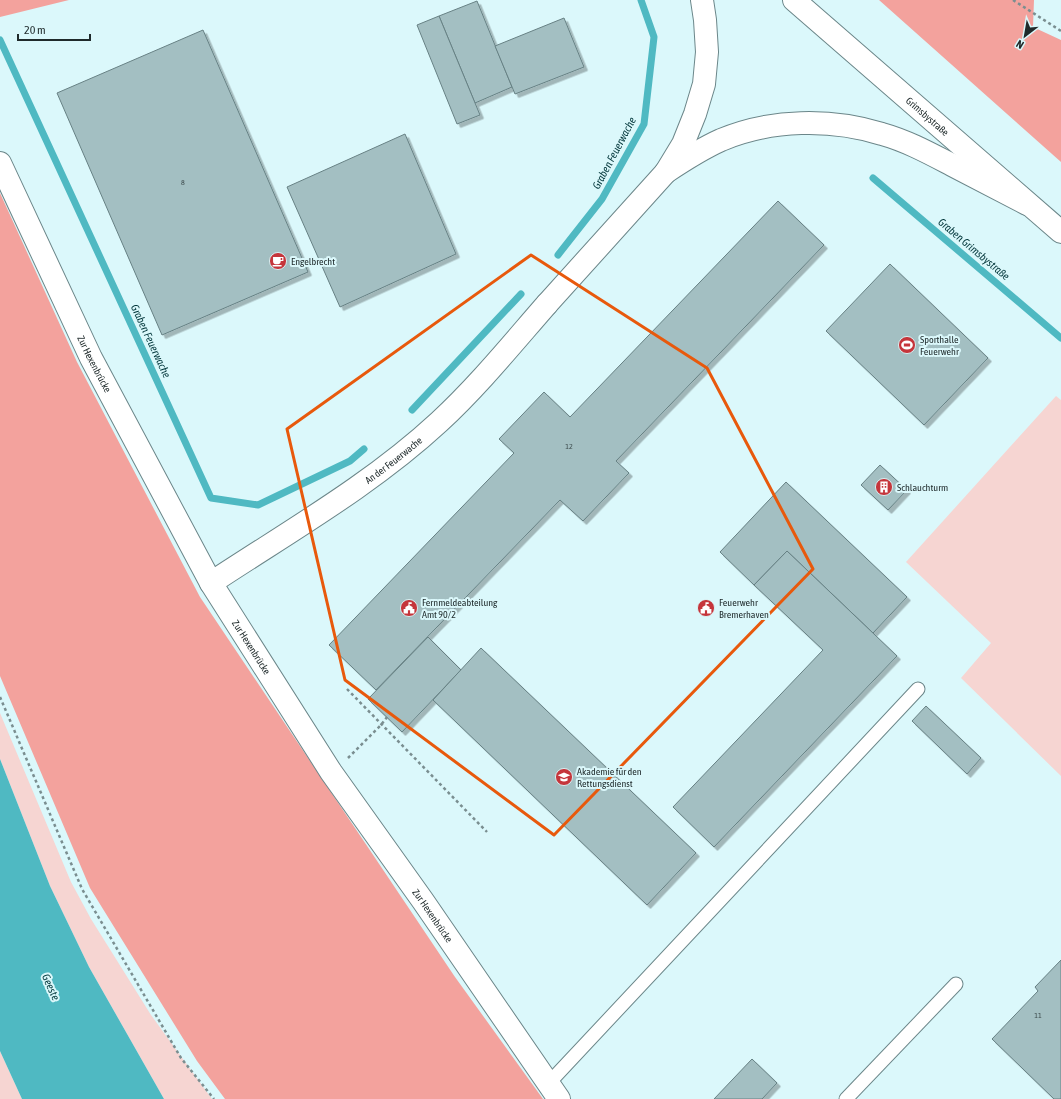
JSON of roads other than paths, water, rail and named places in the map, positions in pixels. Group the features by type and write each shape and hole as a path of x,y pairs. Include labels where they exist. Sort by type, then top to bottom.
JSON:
{"main road":[{"path":"666,172 682,144 695,114 704,84 707,52 702,0"},
{"name":"Grimsbystraße","path":"794,0 1061,232"},
{"path":"666,172 693,154 722,140 760,128 786,124 818,123 851,126 883,134 917,147 1027,204"},
{"name":"Zur Hexenbrücke","path":"0,163 91,358 210,583 331,772 554,1092"},
{"name":"An der Feuerwache","path":"210,583 351,491 412,445 439,422 470,391 666,172"}],"lane":[{"path":"554,1092 918,689"},
{"path":"846,1099 956,984"}],"water":[{"name":"Geeste","path":"0,759 50,886 89,967 164,1099 22,1099 0,1051"}],"waterway":[{"name":"Graben Feuerwache","path":"558,255 602,199 644,124 654,37 641,0"},
{"name":"Graben Feuerwache","path":"0,40 211,498 258,505 350,461 364,449"},
{"name":"Graben Grimsbystraße","path":"873,178 1061,338"},
{"name":"Graben Feuerwache","path":"412,410 521,294"}],"place":[{"name":"Engelbrecht","path":"278,261"},
{"name":"Sporthalle Feuerwehr","path":"907,345"},
{"name":"Schlauchturm","path":"884,487"},
{"name":"Fernmeldeabteilung Amt 90/2","path":"409,608"},
{"name":"Feuerwehr Bremerhaven","path":"706,608"},
{"name":"Akademie für den Rettungsdienst","path":"564,777"}]}
